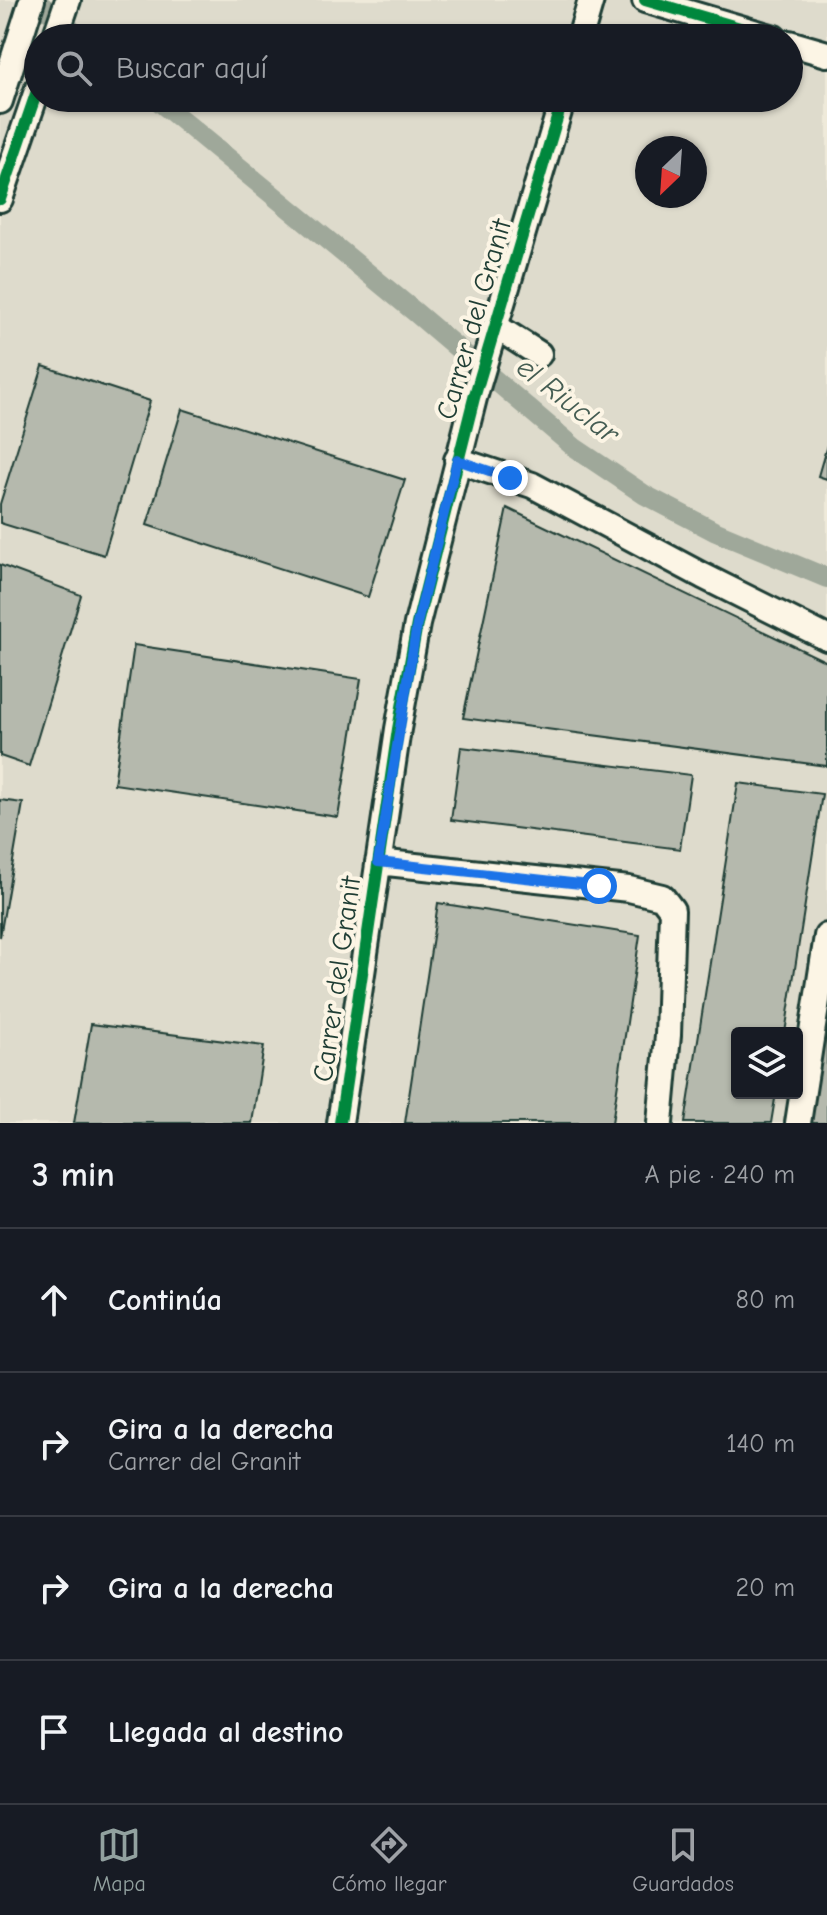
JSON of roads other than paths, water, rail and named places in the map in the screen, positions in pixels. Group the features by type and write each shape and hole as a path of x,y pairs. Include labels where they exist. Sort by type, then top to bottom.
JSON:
{"street":[{"path":"25,24 32,0"},
{"path":"60,24 68,0"},
{"path":"584,24 591,0"},
{"path":"645,0 726,24"},
{"path":"0,101 24,28"},
{"path":"803,47 827,54"},
{"path":"0,199 30,112"},
{"name":"Carrer del Granit","path":"340,1123 417,624 474,398 559,112"},
{"path":"493,332 539,354"},
{"path":"457,460 532,485 827,638"},
{"path":"378,862 629,889 662,897 672,910 668,1035 660,1123"},
{"path":"798,1123 827,936"}],"waterway":[{"name":"el Riuclar","path":"35,0 64,24"},
{"name":"el Riuclar","path":"172,112 575,448 645,495 714,531 827,578"}]}
